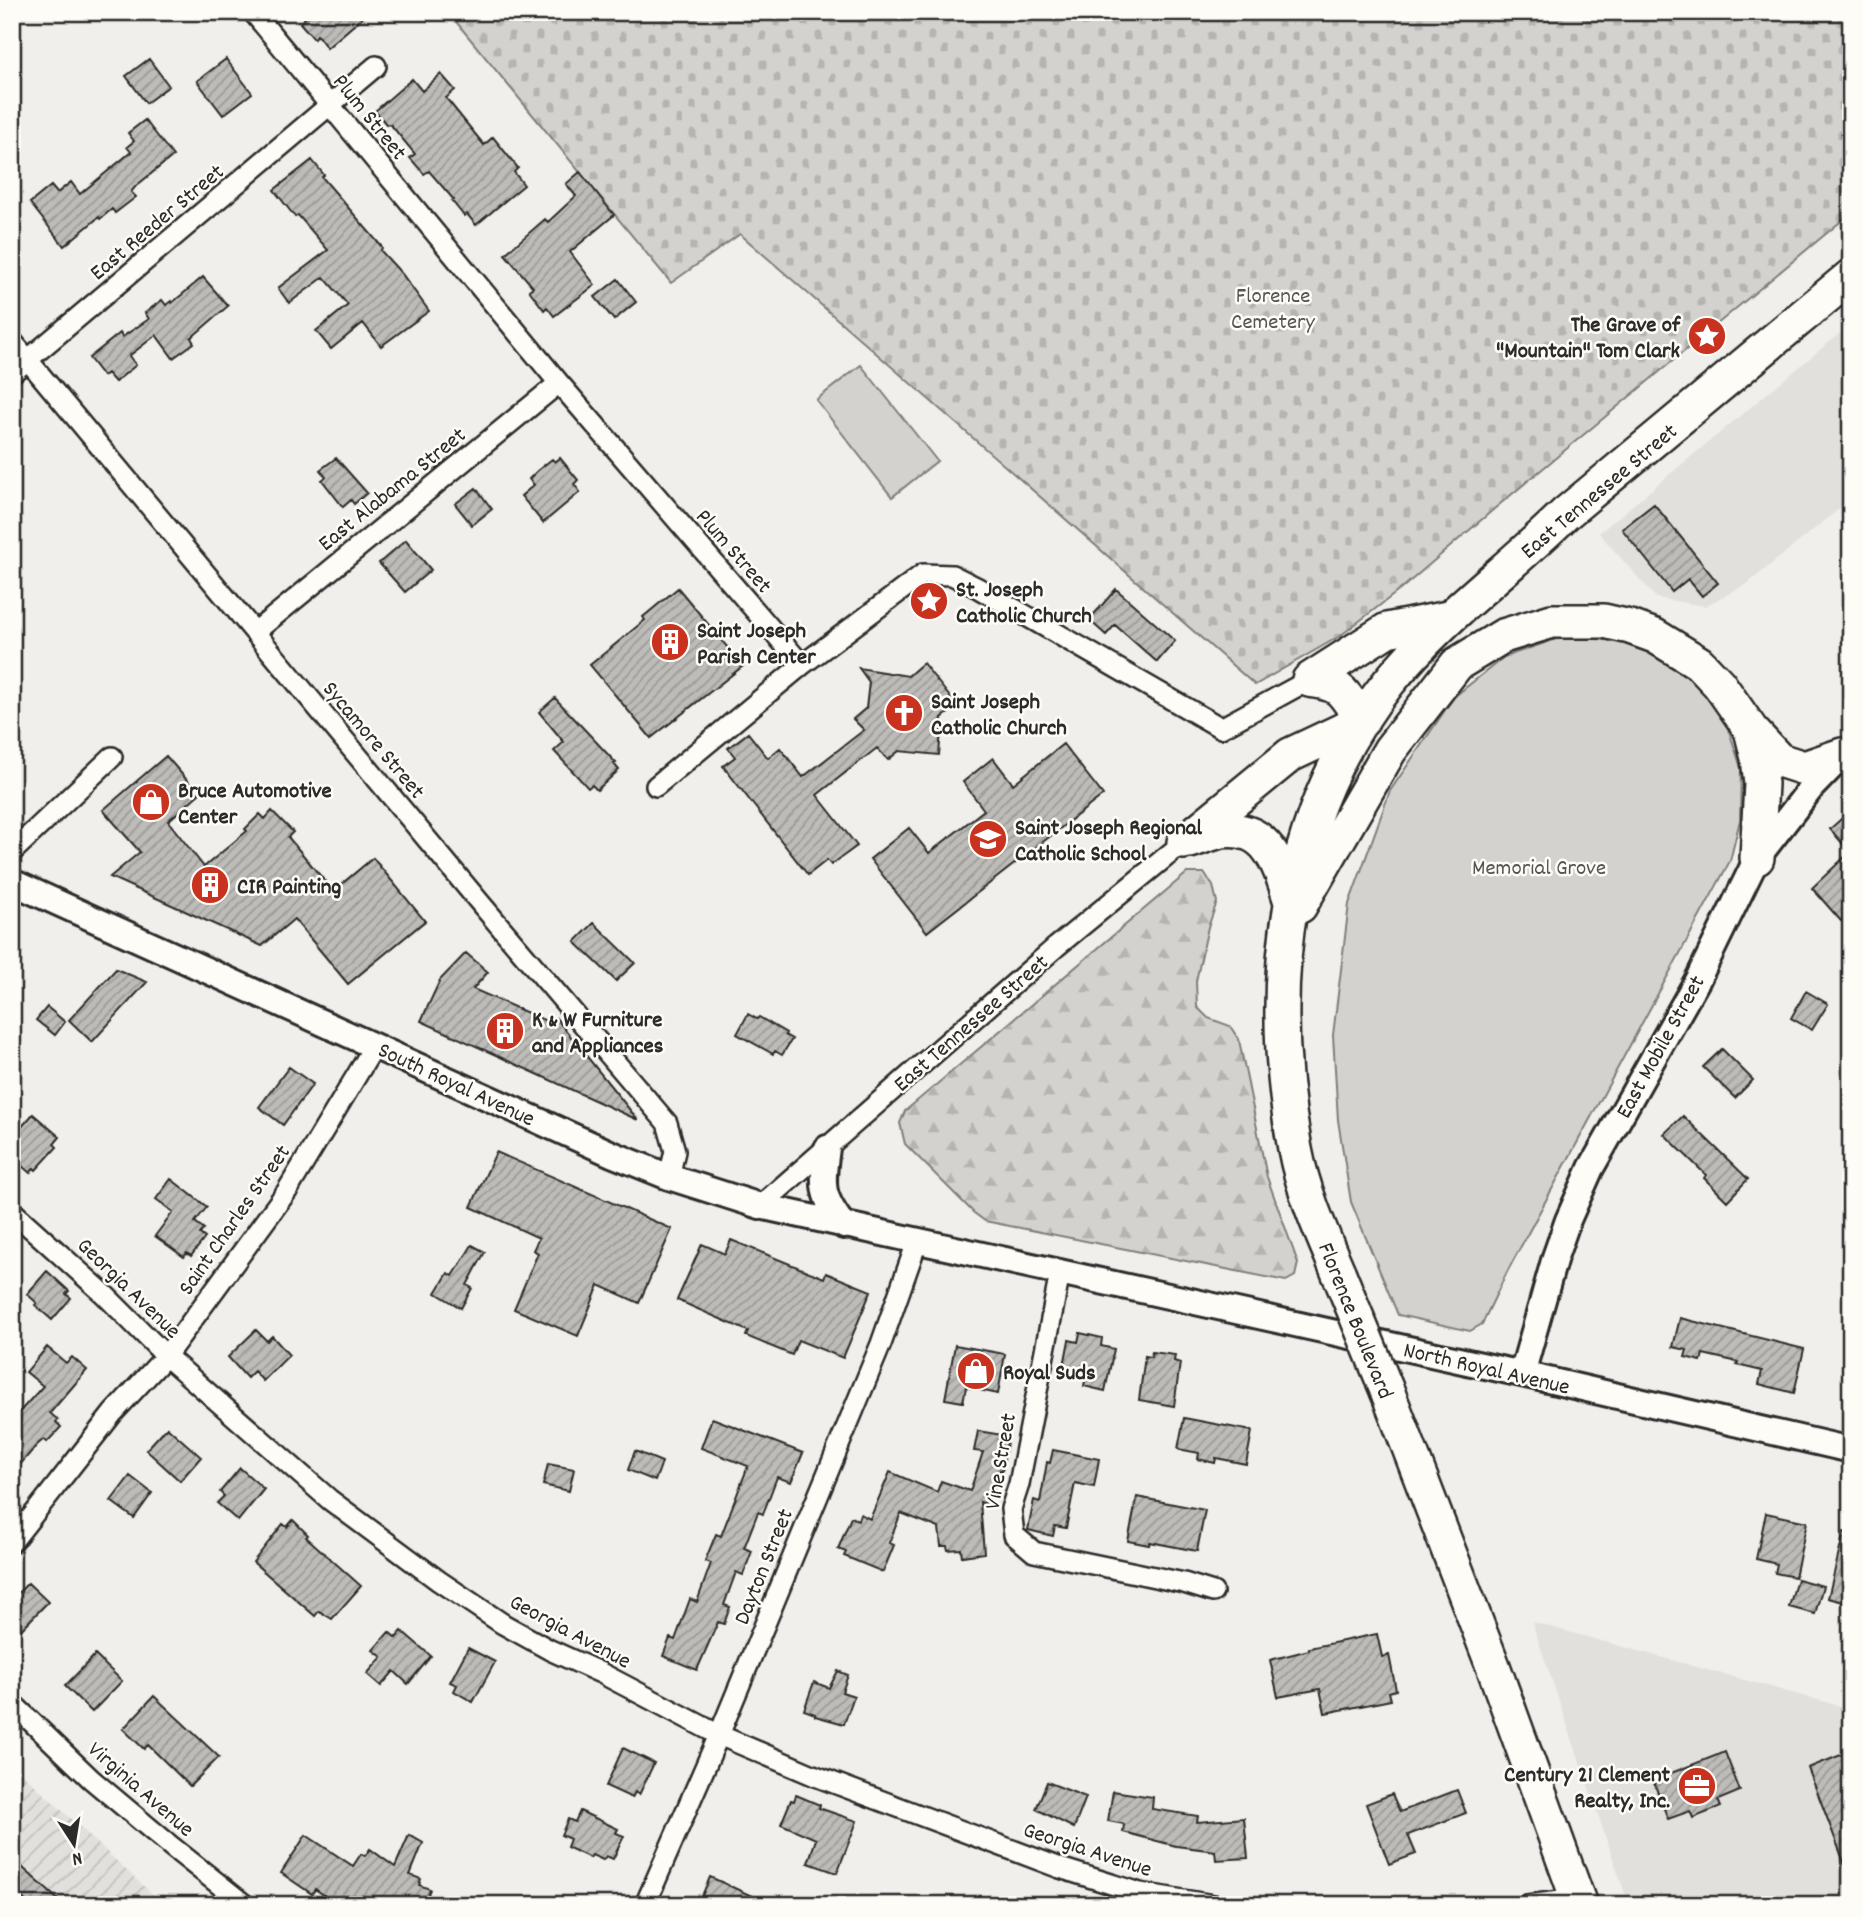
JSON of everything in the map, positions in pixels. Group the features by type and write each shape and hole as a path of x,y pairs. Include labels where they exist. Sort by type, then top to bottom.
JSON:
{"highway":[{"name":"East Tennessee Street","path":"1362,721 1389,683 1448,618 1565,514 1851,276"},
{"path":"1309,680 1387,630 1448,618"},
{"path":"1289,916 1390,750 1457,664 1503,636 1552,621 1578,620 1617,624 1655,636 1699,663 1736,706 1751,730 1779,760 1804,768 1846,752"},
{"path":"1184,842 1290,755 1362,721 1342,690 1330,682 1309,680"},
{"name":"Florence Boulevard","path":"1362,721 1331,778 1295,877 1281,980 1282,1035 1295,1150 1316,1218 1388,1392 1493,1666 1579,1902"},
{"path":"1751,730 1761,785 1757,858"},
{"path":"1184,842 1222,831 1257,837 1272,851 1276,859 1289,916"}],"street":[{"name":"Plum Street","path":"253,12 559,383 802,665"},
{"name":"East Reeder Street","path":"12,373 376,66"},
{"name":"Sycamore Street","path":"12,341 86,433 667,1123 675,1151 669,1177"},
{"name":"East Alabama Street","path":"254,632 559,383"},
{"path":"656,786 802,665 923,574 952,575 1221,728 1309,680"},
{"name":"East Mobile Street","path":"1522,1374 1555,1257 1587,1178 1698,979 1757,858 1812,787 1846,752"},
{"path":"12,852 112,757"},
{"name":"East Tennessee Street","path":"760,1206 1056,947 1184,842"},
{"name":"South Royal Avenue","path":"12,882 612,1154 669,1177 760,1206 917,1242"},
{"name":"Saint Charles Street","path":"12,1542 113,1413 166,1356 287,1191 375,1045"},
{"path":"827,1148 823,1188 828,1206 844,1226"},
{"name":"Georgia Avenue","path":"12,1211 103,1293 166,1356 330,1500 439,1581 503,1624 719,1735 813,1774 1138,1899 1214,1905"},
{"name":"North Royal Avenue","path":"917,1242 1522,1374 1851,1450"},
{"name":"Dayton Street","path":"645,1905 719,1735 881,1344 917,1242"},
{"name":"Vine Street","path":"1060,1273 1019,1484 1011,1509 1014,1535 1034,1552 1184,1583 1213,1592"},
{"name":"Virginia Avenue","path":"12,1703 91,1779 245,1905"},
{"path":"1527,1905 1579,1902"}],"shaded area":[{"path":"1851,324 1851,499 1747,584 1705,606 1656,598 1599,533"},
{"path":"1532,1622 1851,1709 1851,1905 1629,1905"},
{"path":"12,1764 164,1905 12,1905"}],"green space":[{"name":"Florence Cemetery","path":"448,12 1851,12 1851,213 1401,589 1340,636 1255,685 740,234 671,283"},
{"path":"861,365 937,461 892,497 816,400"},
{"name":"Memorial Grove","path":"1562,637 1629,641 1688,672 1723,712 1741,768 1740,820 1730,861 1507,1272 1482,1324 1470,1331 1398,1315 1351,1202 1338,1120 1333,1035 1349,904 1390,791 1454,697 1504,657"},
{"path":"1187,873 1204,873 1213,886 1217,902 1208,927 1196,981 1197,1007 1208,1018 1230,1026 1239,1040 1267,1177 1298,1263 1295,1276 1286,1281 985,1221 905,1144 900,1123 905,1111"}],"building":[{"path":"311,12 369,12 327,48 317,35 314,39 300,23"},
{"path":"149,59 169,86 146,103 126,76"},
{"path":"226,59 252,93 223,115 197,81"},
{"path":"441,74 455,90 446,98 484,145 493,137 518,168 514,172 524,185 476,225 467,214 464,216 429,171 424,174 410,158 415,154 391,125 386,124 375,111 412,79 422,91"},
{"path":"145,120 173,156 136,186 131,192 136,197 115,213 112,209 100,219 99,217 64,246 30,203 51,186 57,193 71,182 80,194 131,152 127,147 134,141 128,133"},
{"path":"312,160 324,175 322,177 382,247 381,251 429,311 381,346 363,323 331,349 316,331 348,305 324,277 289,303 278,288 328,250 298,215 295,217 274,190"},
{"path":"580,172 614,215 570,252 595,285 554,316 547,307 544,310 529,290 533,287 505,254 545,219 548,222 576,196 566,184"},
{"path":"203,277 228,306 191,338 194,343 173,358 156,335 129,356 136,365 115,382 107,373 103,376 89,358 120,333 122,337 149,319 145,313 162,300 166,305 171,301 172,303"},
{"path":"618,279 636,302 614,320 595,297"},
{"path":"336,458 367,493 354,504 351,500 343,507 322,480 326,477 320,470"},
{"path":"560,458 578,480 574,484 580,492 543,523 521,496 534,485 529,479 537,471 552,459 555,462"},
{"path":"476,488 492,509 472,525 455,504"},
{"path":"1654,504 1718,583 1702,596 1688,579 1672,592 1622,529"},
{"path":"406,540 431,570 405,592 379,563"},
{"name":"Saint Joseph Parish Center","path":"678,588 743,666 651,738 590,665 645,620 643,617"},
{"path":"1116,589 1175,641 1157,662 1115,625 1106,635 1089,620"},
{"path":"923,663 957,706 942,718 939,755 899,751 888,760 877,748 817,795 857,846 831,865 827,860 808,875 723,766 735,757 728,748 748,733 768,758 780,748 803,777 864,730 853,719 866,708 869,682 859,668 908,676"},
{"path":"555,698 616,763 614,764 619,770 597,790 592,785 588,788 554,751 564,742 539,712"},
{"path":"1063,744 1103,795 927,932 870,859 909,828 929,853 984,810 963,782 993,758 1013,784"},
{"path":"166,756 199,794 168,821 204,867 247,831 245,829 260,814 265,819 272,811 293,832 288,837 333,891 373,858 425,921 348,984 294,919 262,946 110,877 140,852 103,810"},
{"path":"1851,810 1851,912 1841,921 1812,888 1850,852 1830,829"},
{"path":"594,923 635,963 616,981 575,942"},
{"path":"466,953 488,972 473,989 553,1024 556,1018 638,1120 421,1021 440,980"},
{"path":"116,969 147,982 92,1042 69,1020"},
{"path":"1806,991 1828,1004 1812,1030 1791,1018"},
{"path":"47,1007 65,1022 55,1035 36,1020"},
{"path":"748,1014 757,1019 759,1017 792,1039 782,1055 775,1051 773,1054 737,1034"},
{"path":"1722,1049 1753,1080 1735,1098 1703,1067"},
{"path":"289,1067 313,1084 283,1125 259,1107"},
{"path":"33,1114 60,1137 54,1144 57,1147 30,1173 12,1157 12,1138"},
{"path":"1683,1116 1748,1179 1727,1201 1704,1178 1706,1175 1664,1134"},
{"path":"496,1152 672,1229 639,1303 599,1285 578,1336 514,1309 538,1253 533,1250 539,1238 471,1207"},
{"path":"171,1179 207,1207 195,1222 204,1229 200,1234 205,1238 191,1256 187,1253 184,1257 155,1236 173,1212 156,1199"},
{"path":"731,1240 824,1278 826,1273 871,1291 843,1358 798,1340 792,1355 746,1336 748,1331 677,1300 702,1244 725,1254"},
{"path":"472,1245 485,1252 467,1285 472,1288 461,1308 436,1293 448,1273 453,1276"},
{"path":"47,1271 69,1291 66,1294 71,1298 52,1320 27,1294"},
{"path":"1680,1318 1804,1349 1794,1393 1759,1384 1762,1371 1737,1365 1738,1362 1703,1354 1701,1361 1685,1357 1687,1350 1673,1347"},
{"path":"256,1330 267,1341 272,1336 289,1355 263,1381 254,1371 247,1378 228,1357"},
{"path":"1080,1333 1102,1338 1101,1346 1114,1349 1105,1391 1084,1386 1086,1376 1063,1371 1069,1340 1078,1342"},
{"name":"Royal Suds","path":"955,1345 1005,1354 998,1394 966,1387 963,1402 945,1399"},
{"path":"47,1347 66,1363 72,1357 87,1370 50,1413 61,1427 47,1442 44,1439 37,1445 12,1474 12,1420 43,1386 26,1372"},
{"path":"1152,1352 1175,1355 1174,1361 1180,1363 1174,1406 1139,1400 1145,1356 1151,1357"},
{"path":"712,1418 803,1453 791,1482 777,1477 763,1514 758,1512 744,1548 752,1551 743,1575 736,1572 724,1605 730,1607 724,1624 718,1622 697,1670 663,1656 670,1638 675,1640 690,1599 697,1602 711,1563 705,1561 716,1534 721,1536 748,1466 701,1448"},
{"path":"1184,1418 1252,1431 1246,1464 1216,1458 1215,1463 1198,1459 1199,1453 1178,1449"},
{"path":"167,1427 201,1457 180,1481 146,1450"},
{"path":"978,1431 1008,1436 1002,1471 1000,1470 989,1505 980,1502 984,1553 962,1556 961,1549 948,1550 947,1546 941,1546 939,1528 901,1513 889,1543 894,1545 883,1572 844,1556 846,1552 838,1549 851,1517 858,1520 860,1514 870,1519 890,1472 937,1492 941,1481 970,1491 983,1452 974,1451"},
{"path":"1053,1450 1099,1459 1094,1487 1075,1483 1066,1528 1055,1526 1053,1536 1028,1530 1034,1500 1040,1502 1047,1462 1050,1463"},
{"path":"635,1451 662,1462 655,1481 628,1470"},
{"path":"548,1464 574,1469 569,1491 543,1485"},
{"path":"240,1468 264,1489 238,1521 217,1503 224,1496 220,1492"},
{"path":"130,1476 152,1493 134,1518 111,1501"},
{"path":"1137,1497 1205,1510 1197,1551 1150,1542 1149,1545 1128,1541"},
{"path":"1766,1513 1807,1522 1795,1577 1775,1573 1777,1564 1756,1559"},
{"path":"293,1520 308,1535 306,1537 361,1586 332,1619 319,1611 315,1616 253,1562 283,1524 287,1527"},
{"path":"1844,1532 1851,1533 1851,1604 1828,1598"},
{"path":"1797,1579 1823,1586 1815,1614 1789,1607"},
{"path":"28,1583 48,1602 12,1639 12,1599"},
{"path":"402,1631 431,1656 408,1684 394,1671 381,1686 367,1674 382,1657 373,1650 389,1632 396,1638"},
{"path":"1377,1634 1382,1657 1389,1655 1396,1690 1389,1692 1391,1700 1325,1713 1320,1689 1278,1697 1270,1660 1309,1648"},
{"path":"468,1648 495,1662 473,1702 454,1691 457,1685 450,1682"},
{"path":"95,1655 122,1681 92,1712 65,1686"},
{"path":"838,1671 848,1675 842,1692 854,1696 844,1724 804,1710 814,1682 829,1688"},
{"path":"154,1696 219,1757 190,1786 148,1745 144,1749 123,1729"},
{"path":"623,1748 654,1763 639,1795 635,1792 632,1798 606,1786"},
{"path":"1851,1751 1851,1874 1849,1875 1808,1768"},
{"name":"Century 21 Clement Realty, Inc.","path":"1725,1752 1740,1791 1718,1800 1721,1807 1693,1818 1690,1811 1668,1819 1653,1780"},
{"path":"1047,1782 1086,1797 1074,1828 1036,1809"},
{"path":"1457,1790 1466,1813 1408,1835 1416,1854 1389,1864 1366,1804 1392,1794 1400,1812"},
{"path":"1113,1791 1153,1797 1152,1809 1198,1816 1197,1822 1244,1818 1248,1858 1216,1860 1215,1851 1176,1846 1123,1832 1124,1824 1108,1821"},
{"path":"796,1795 820,1805 819,1808 857,1821 837,1873 808,1863 816,1839 781,1824 791,1800 794,1801"},
{"path":"580,1811 618,1829 616,1833 624,1836 613,1859 606,1856 603,1860 592,1855 590,1858 567,1847 570,1839 561,1835 568,1819 575,1822"},
{"path":"306,1835 353,1866 361,1854 365,1856 370,1849 395,1867 409,1835 423,1843 410,1875 421,1879 419,1885 430,1889 424,1905 338,1905 315,1889 312,1894 281,1873"},
{"path":"12,1858 64,1905 30,1905 12,1889"},
{"path":"710,1877 772,1905 698,1905"}],"place":[{"name":"The Grave of \"Mountain\" Tom Clark","path":"1707,336"},
{"name":"St. Joseph Catholic Church","path":"929,601"},
{"name":"Saint Joseph Parish Center","path":"670,642"},
{"name":"Saint Joseph Catholic Church","path":"904,713"},
{"name":"Bruce Automotive Center","path":"151,802"},
{"name":"Saint Joseph Regional Catholic School","path":"988,839"},
{"name":"CIR Painting","path":"210,885"},
{"name":"K & W Furniture and Appliances","path":"505,1031"},
{"name":"Royal Suds","path":"976,1371"},
{"name":"Century 21 Clement Realty, Inc.","path":"1697,1786"}]}
